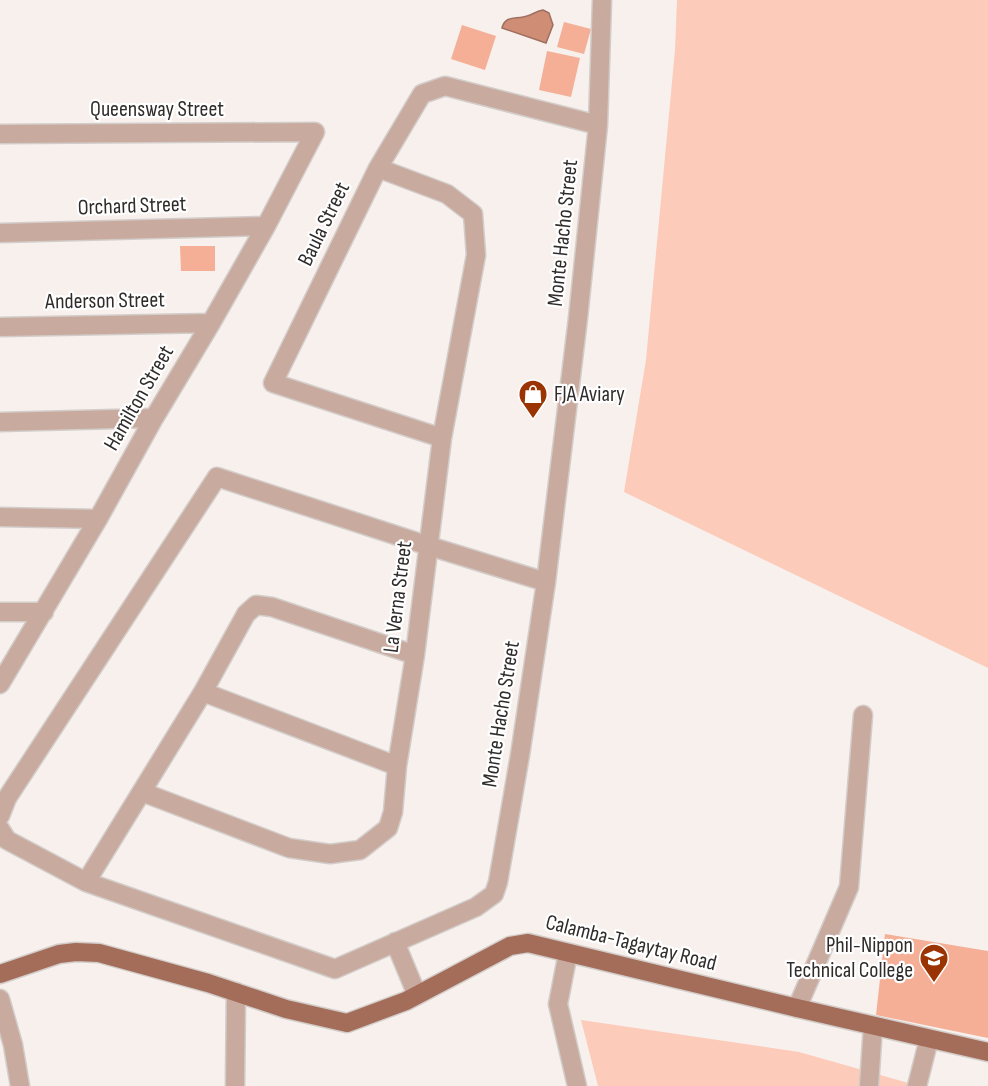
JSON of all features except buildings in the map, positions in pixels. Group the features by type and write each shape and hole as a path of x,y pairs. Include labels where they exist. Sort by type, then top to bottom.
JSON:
{"main road":[{"name":"Calamba-Tagaytay Road","path":"0,974 59,954 76,951 99,953 154,967 286,1009 347,1023 360,1020 417,995 510,946 528,943 988,1052"}],"street":[{"name":"Monte Hacho Street","path":"0,829 7,840 86,882 335,969 476,907 494,894 520,755 546,582 578,318 598,125 602,0"},
{"name":"Baula Street","path":"442,438 273,383 378,168 422,94 445,86 598,125"},
{"name":"Queensway Street","path":"0,134 315,132"},
{"name":"Hamilton Street","path":"0,684 98,519 153,418 211,323 266,226 315,132"},
{"name":"La Verna Street","path":"142,792 289,848 330,854 360,850 388,828 393,812 397,766 415,655 442,438 476,255 473,214 447,194 378,168"},
{"name":"Orchard Street","path":"0,233 266,226"},
{"name":"Anderson Street","path":"0,327 211,323"},
{"path":"0,422 153,418"},
{"path":"0,816 7,798 217,477 546,582"},
{"path":"0,517 98,519"},
{"path":"86,882 203,692 246,614 256,605 272,606 415,655"},
{"path":"0,612 44,612"},
{"path":"203,692 397,766"},
{"path":"797,1008 849,887 863,716"},
{"path":"395,942 417,995"},
{"path":"568,953 558,1004 577,1086"},
{"path":"235,1086 236,992"},
{"path":"0,999 13,1046 20,1086"},
{"path":"869,1086 873,1026"},
{"path":"917,1086 929,1039"}],"shaded area":[{"path":"677,0 988,0 988,668 624,492 646,360 675,50"},
{"path":"543,10 549,13 553,25 546,43 502,28 508,20"},
{"path":"581,1020 799,1052 919,1086 598,1086"}],"place":[{"name":"FJA Aviary","path":"533,420"},
{"name":"Phil-Nippon Technical College","path":"934,984"}]}
